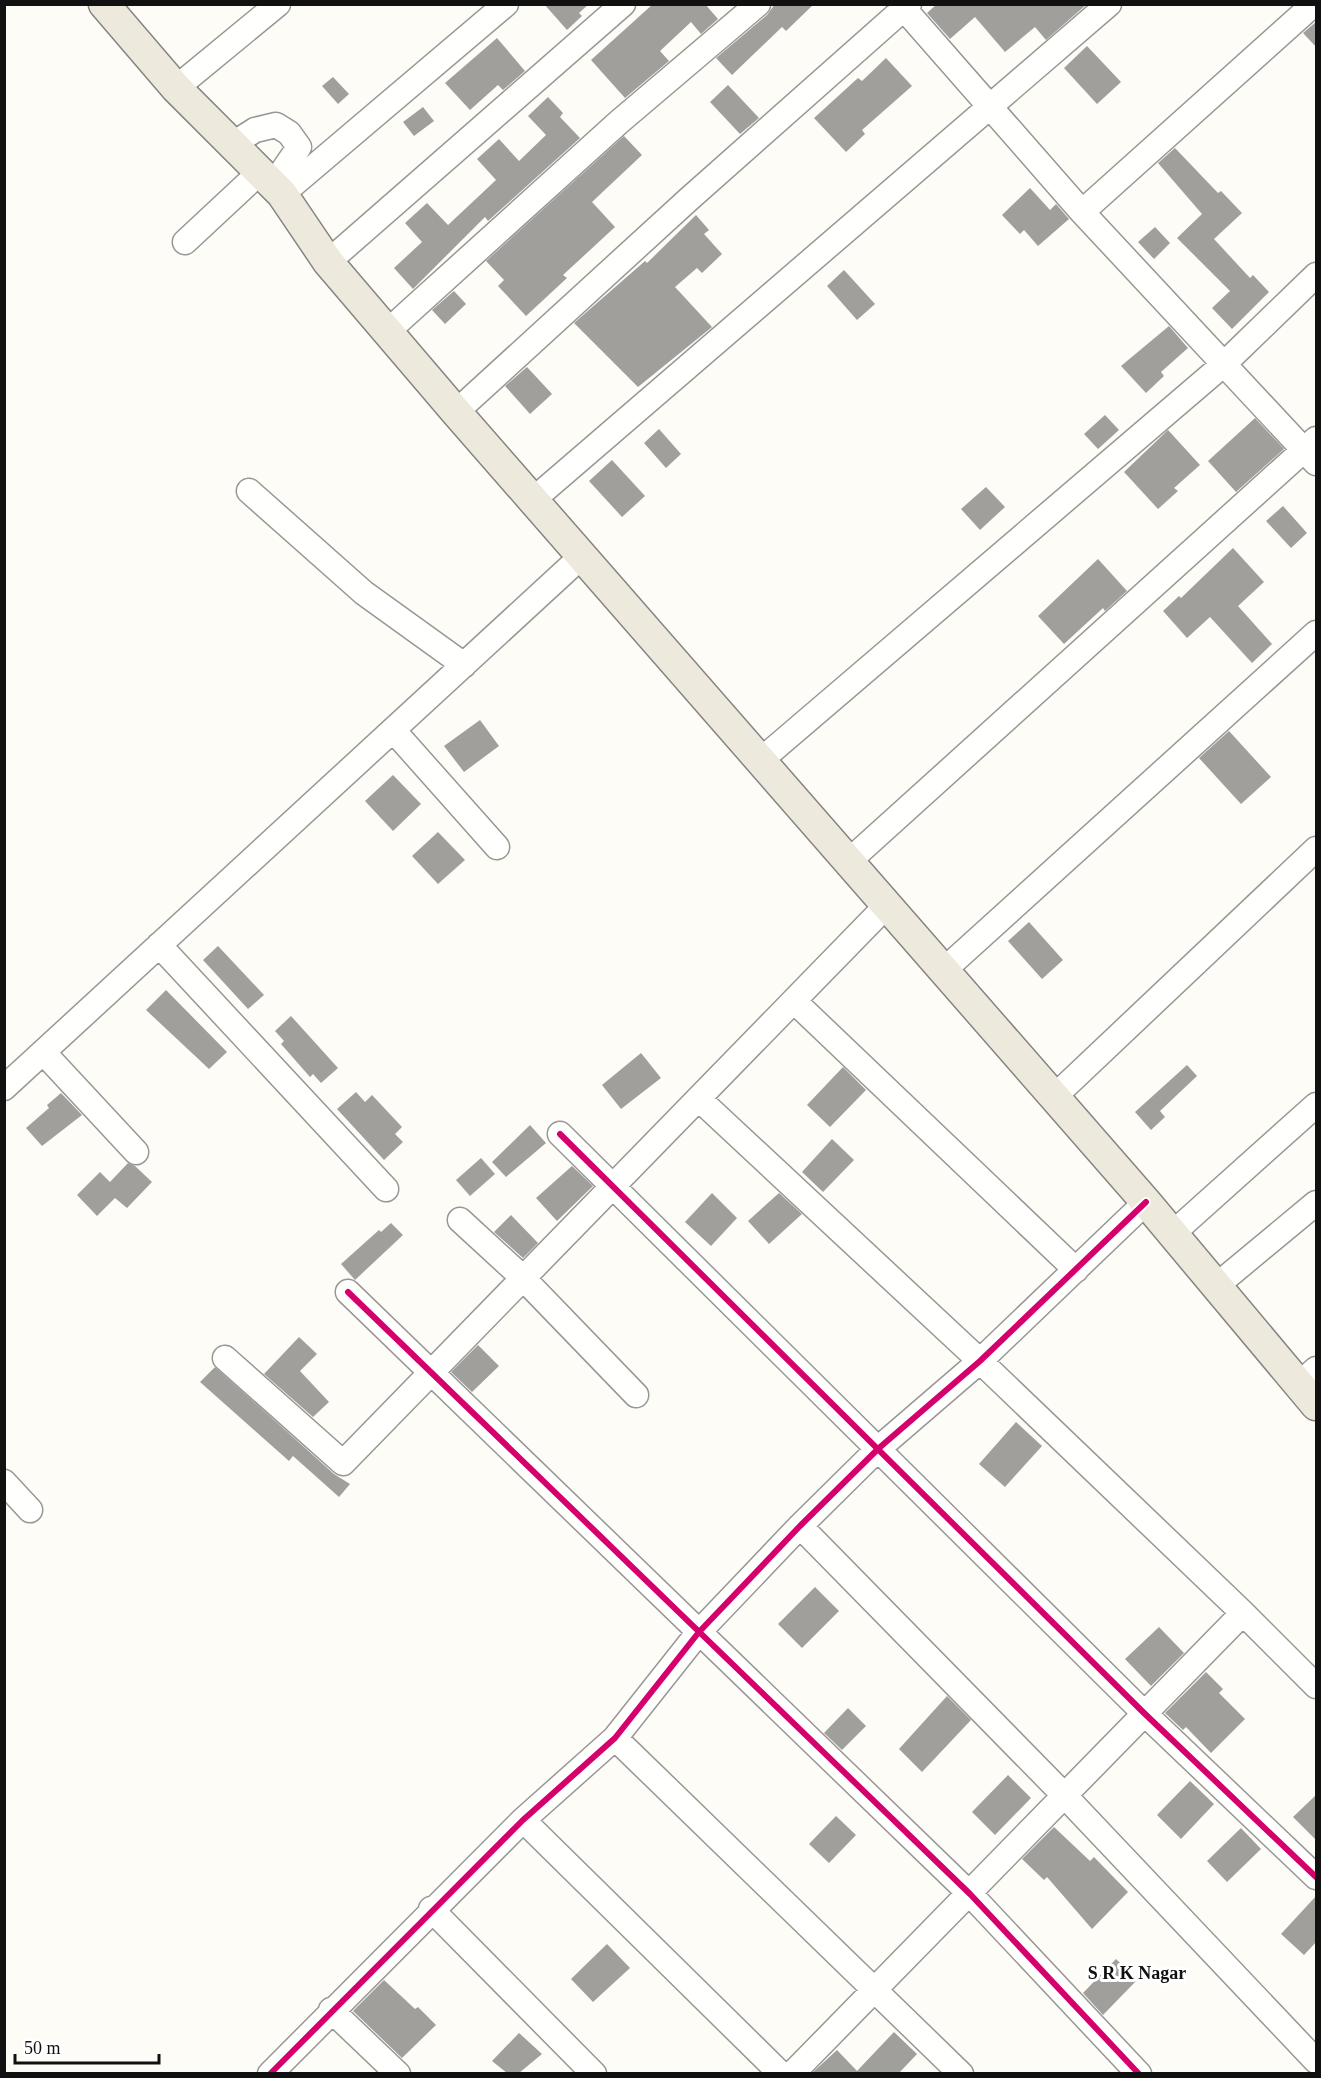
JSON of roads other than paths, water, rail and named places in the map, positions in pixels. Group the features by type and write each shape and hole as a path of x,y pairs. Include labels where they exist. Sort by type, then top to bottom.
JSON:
{"main road":[{"path":"104,4 176,88 272,184 328,262 456,412 1146,1202 1216,1286 1311,1386"}],"street":[{"path":"176,88 278,4"},
{"path":"185,242 272,184 506,4"},
{"path":"328,262 623,4"},
{"path":"388,331 619,122 758,4"},
{"path":"534,499 1109,4"},
{"path":"1082,212 1314,4"},
{"path":"456,412 905,6 1082,212 1224,364 1313,450 849,861"},
{"path":"233,144 255,130 276,125 290,133 299,147 272,184"},
{"path":"761,760 1224,364 1317,275"},
{"path":"249,491 364,593 464,665"},
{"path":"4,1088 583,555"},
{"path":"944,970 1317,633"},
{"path":"393,730 497,846"},
{"path":"1054,1097 1317,849"},
{"path":"225,1358 343,1463 430,1371 887,905"},
{"path":"159,945 386,1189"},
{"path":"794,1001 1076,1270"},
{"path":"44,1052 136,1152"},
{"path":"699,1099 980,1361 1243,1612 1317,1686"},
{"path":"1172,1234 1317,1105"},
{"path":"560,1134 1143,1713 1317,1877"},
{"path":"270,2073 431,1909 523,1820 615,1738 699,1632 800,1526 879,1449 980,1361 1146,1202"},
{"path":"1216,1286 1317,1203"},
{"path":"460,1220 522,1278 636,1395"},
{"path":"348,1292 970,1894 1139,2073"},
{"path":"4,1482 30,1510"},
{"path":"800,1526 1064,1795 1317,2061"},
{"path":"792,2073 970,1894 1243,1612"},
{"path":"615,1738 961,2073"},
{"path":"523,1820 781,2073"},
{"path":"431,1909 594,2073"},
{"path":"331,2010 398,2073"}],"district":[{"name":"S R K Nagar","path":"1137,1973"}]}
